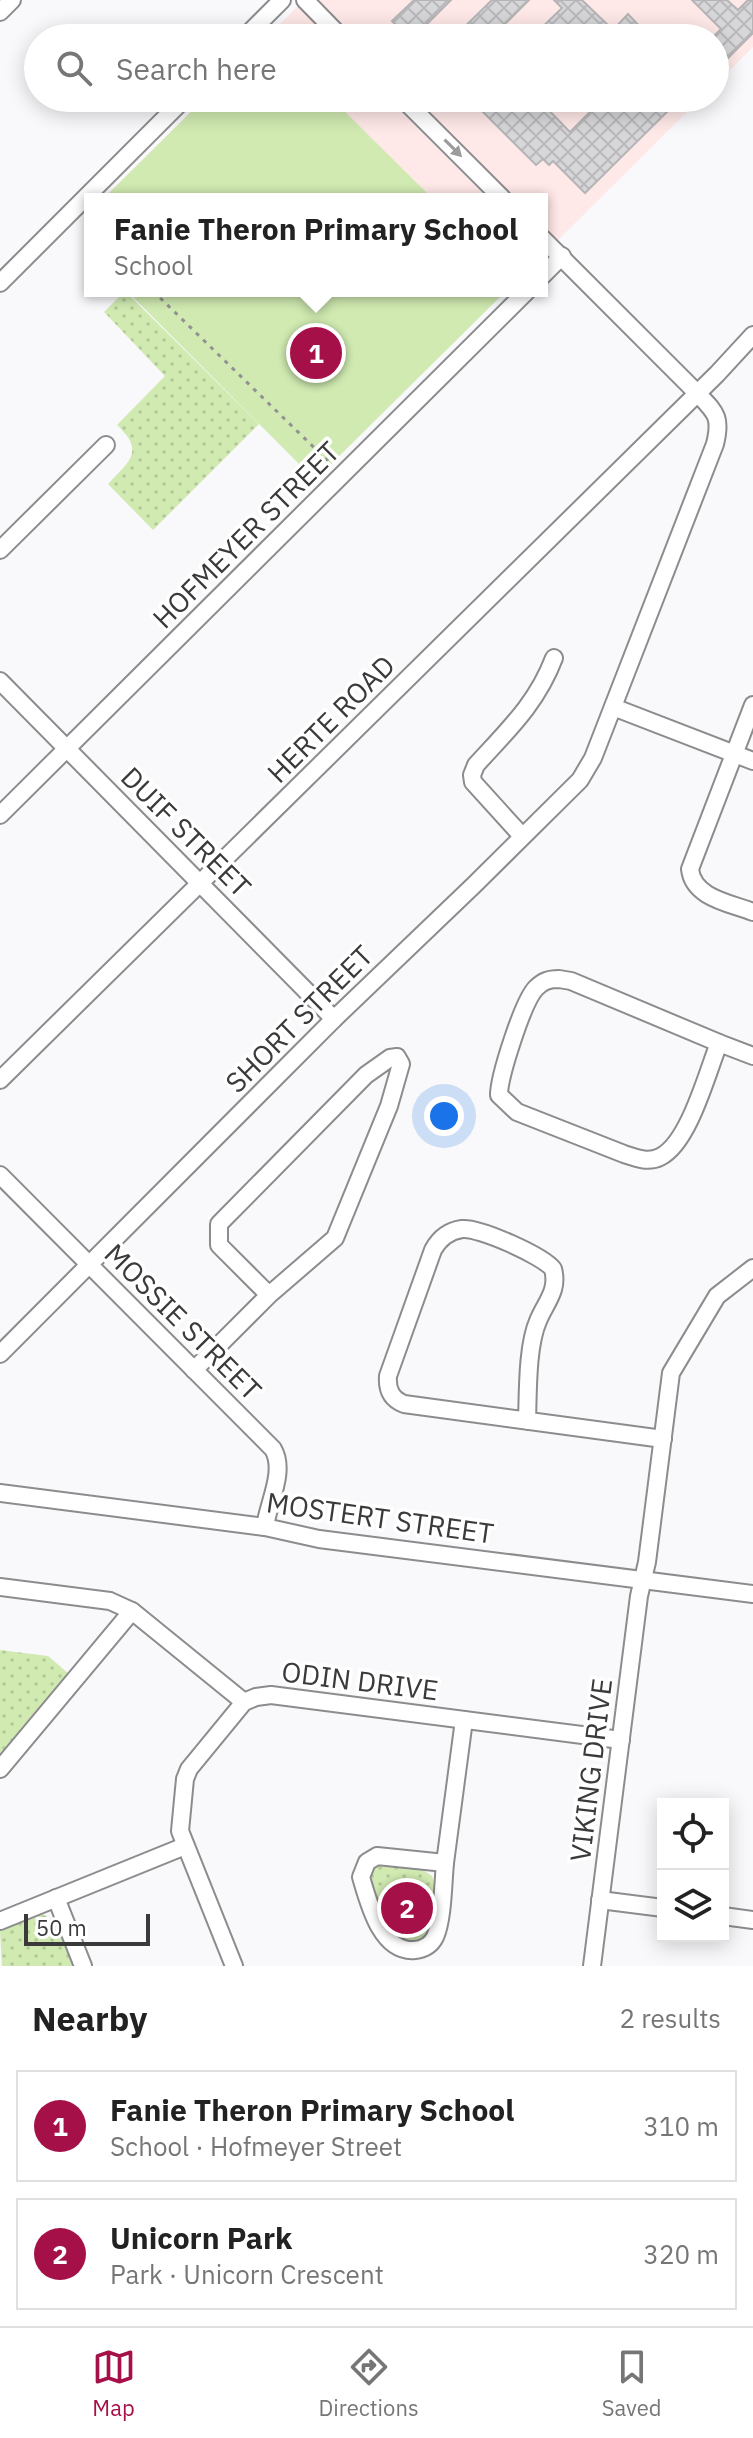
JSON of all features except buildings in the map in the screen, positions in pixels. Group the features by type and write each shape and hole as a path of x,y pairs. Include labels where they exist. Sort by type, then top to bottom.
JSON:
{"street":[{"path":"0,12 12,0"},
{"path":"258,24 282,0"},
{"path":"305,0 328,24"},
{"path":"90,193 171,112"},
{"path":"416,112 497,193"},
{"path":"0,283 84,199"},
{"path":"548,243 696,392"},
{"path":"548,270 562,256"},
{"name":"HOFMEYER STREET","path":"0,815 521,297"},
{"name":"HERTE ROAD","path":"0,1080 717,374 753,335"},
{"name":"SHORT STREET","path":"0,1354 334,1019 580,780 593,758 715,444 719,429 717,417 696,392"},
{"path":"0,550 106,445"},
{"path":"522,836 473,782 472,775 476,765 531,705 554,658"},
{"name":"DUIF STREET","path":"0,681 334,1019"},
{"path":"753,705 692,861 691,876 695,886 704,893 753,912"},
{"path":"613,707 753,761"},
{"path":"719,1043 682,1135 672,1149 652,1160 624,1154 517,1112 499,1095 501,1076 530,996 539,985 551,979 571,981 753,1056"},
{"path":"194,1370 269,1295 335,1238 389,1106 401,1064 397,1057 390,1058 366,1075 219,1224 219,1245 269,1295"},
{"name":"MOSSIE STREET","path":"0,1175 276,1455 279,1472 265,1527"},
{"path":"527,1421 528,1379 536,1323 553,1294 553,1269 536,1256 478,1231 465,1229 450,1232 437,1242 433,1250 388,1376 388,1389 397,1401 404,1404 527,1421 663,1439"},
{"name":"VIKING DRIVE","path":"592,1966 671,1373 717,1296 753,1268"},
{"name":"MOSTERT STREET","path":"0,1493 265,1527 319,1539 753,1594"},
{"path":"0,1587 110,1601 132,1611 244,1702"},
{"path":"0,1769 132,1611"},
{"name":"ODIN DRIVE","path":"234,1966 185,1846 180,1822 187,1773 244,1702 271,1695 621,1740"},
{"path":"445,1863 377,1856 364,1866 363,1882 383,1934 392,1944 405,1950 419,1949 426,1947 435,1936 445,1863 464,1720"},
{"path":"0,1921 185,1846"},
{"path":"56,1898 83,1966"},
{"path":"600,1900 657,1907"},
{"path":"729,1917 753,1920"}],"path":[{"path":"159,297 343,476"}],"shaded area":[{"path":"304,0 753,0 753,47 729,71 729,24 280,24"},
{"path":"191,112 687,112 548,250 548,193 109,193"}],"green space":[{"path":"191,112 345,112 427,193 109,193"},
{"path":"119,297 131,297 259,424 153,530 108,484 131,456 130,442 117,425 165,376 104,312"},
{"path":"133,297 500,297 315,480"},
{"path":"0,1650 48,1656 69,1674 0,1758"},
{"path":"382,1864 420,1868 432,1876 435,1909 424,1940 408,1944 390,1933 370,1882 373,1870"},
{"path":"36,1914 45,1915 58,1925 75,1966 2,1966 0,1931"}],"place":[{"name":"Fanie Theron Primary School","path":"316,353"},
{"name":"Unicorn Park","path":"407,1908"}]}
